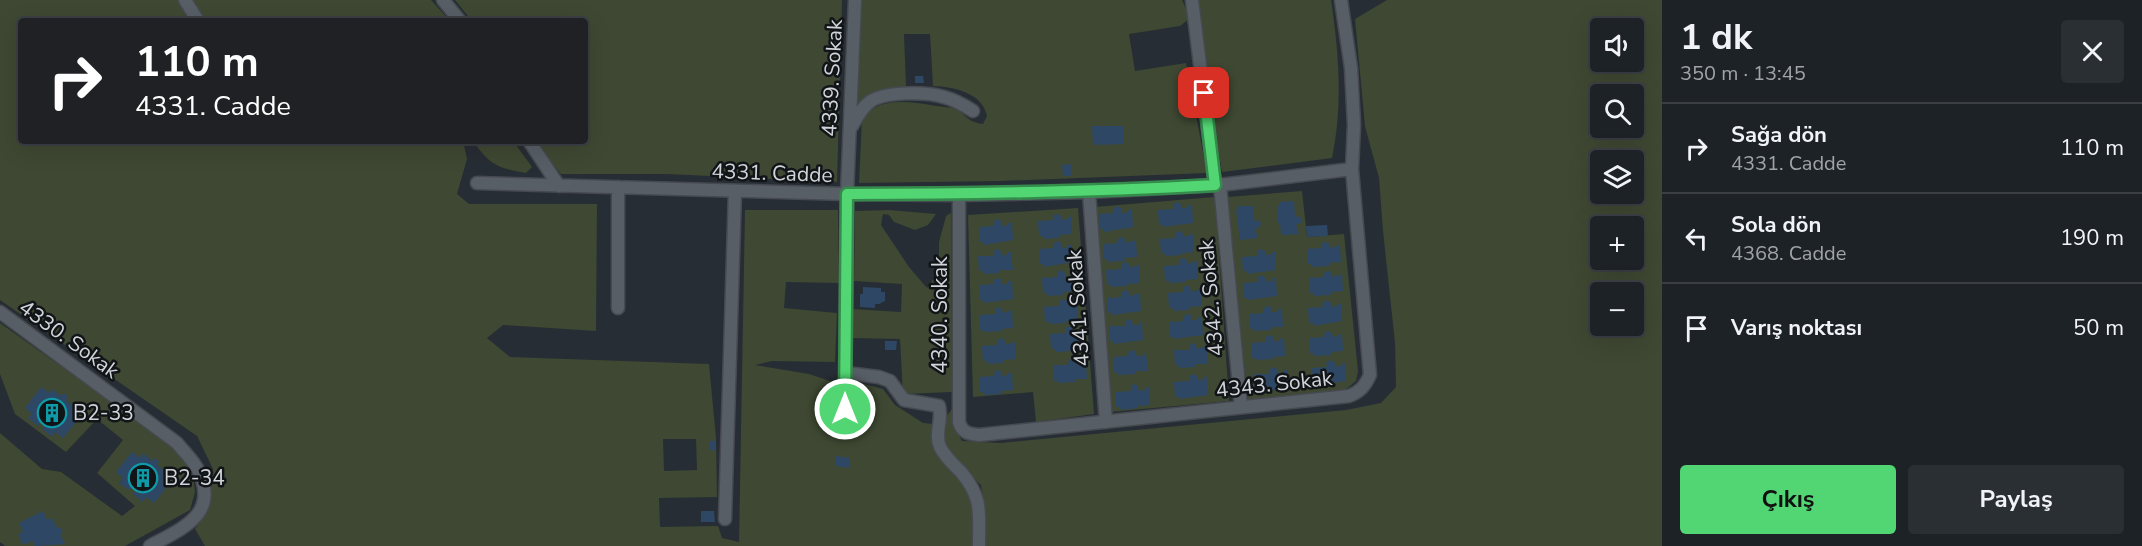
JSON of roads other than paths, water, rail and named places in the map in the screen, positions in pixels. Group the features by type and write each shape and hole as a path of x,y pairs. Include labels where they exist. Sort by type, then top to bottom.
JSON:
{"street":[{"path":"185,0 196,18"},
{"path":"443,0 458,18"},
{"name":"4339. Sokak","path":"845,409 847,194 855,0"},
{"name":"4342. Sokak","path":"1192,0 1218,185 1241,407"},
{"name":"4343. Sokak","path":"966,433 979,435 1349,396 1358,393 1365,386 1370,375 1352,169 1354,125 1351,68 1341,0"},
{"path":"849,130 861,110 872,100 884,95 942,96 960,102 973,111"},
{"path":"531,144 559,186"},
{"name":"4331. Cadde","path":"477,183 959,195 1089,192 1218,185 1352,169"},
{"path":"618,188 618,308"},
{"path":"725,519 735,191"},
{"name":"4341. Sokak","path":"1089,192 1106,422"},
{"name":"4340. Sokak","path":"959,195 959,422 966,433"},
{"name":"4330. Sokak","path":"0,312 177,443 197,470 205,494 201,513 188,525 150,546"},
{"path":"846,373 879,377 890,381 904,400 939,406 942,417 937,432 939,445 946,458 975,491 979,506 979,546"}],"place":[{"name":"B2-33","path":"52,413"},
{"name":"B2-34","path":"143,478"}]}
